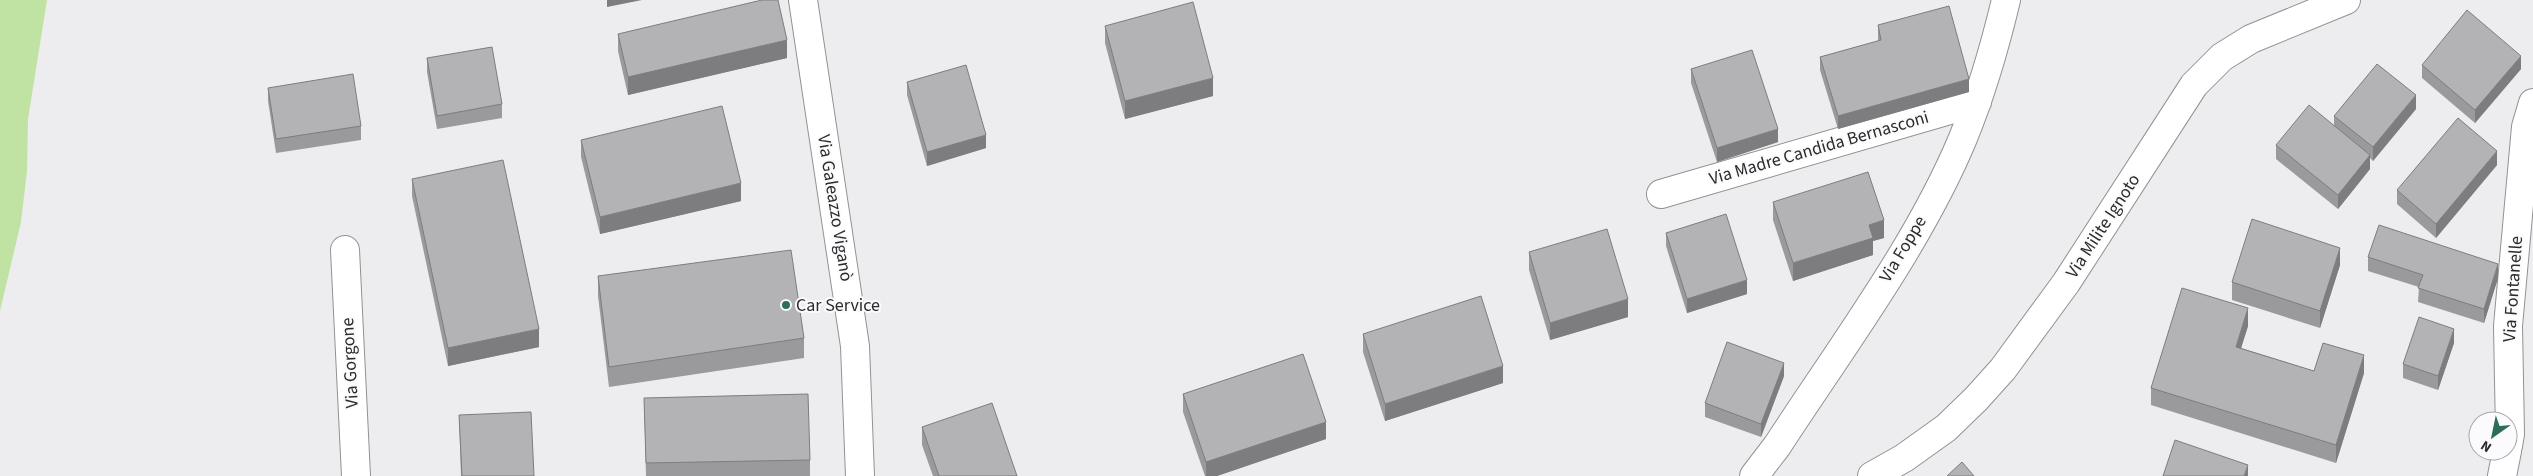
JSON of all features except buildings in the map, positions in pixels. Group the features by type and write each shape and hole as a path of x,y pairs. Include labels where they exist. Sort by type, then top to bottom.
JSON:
{"street":[{"name":"Via Galeazzo Viganò","path":"804,0 856,346 860,476"},
{"name":"Via Foppe","path":"1754,476 1782,438 1920,223 1962,140 1977,102 2006,0"},
{"name":"Via Milite Ignoto","path":"1872,476 1897,467 1946,428 2003,369 2066,283 2194,85 2222,57 2250,39 2346,0"},
{"name":"Via Madre Candida Bernasconi","path":"1661,194 1977,102"},
{"name":"Via Fontanelle","path":"2510,411 2508,326 2526,127 2533,103"},
{"name":"Via Gorgone","path":"345,250 356,476"},
{"path":"2502,476 2505,461"}],"green space":[{"path":"0,0 47,0 28,119 27,171 21,222 0,311"}],"place":[{"name":"Car Service","path":"786,305"}]}
